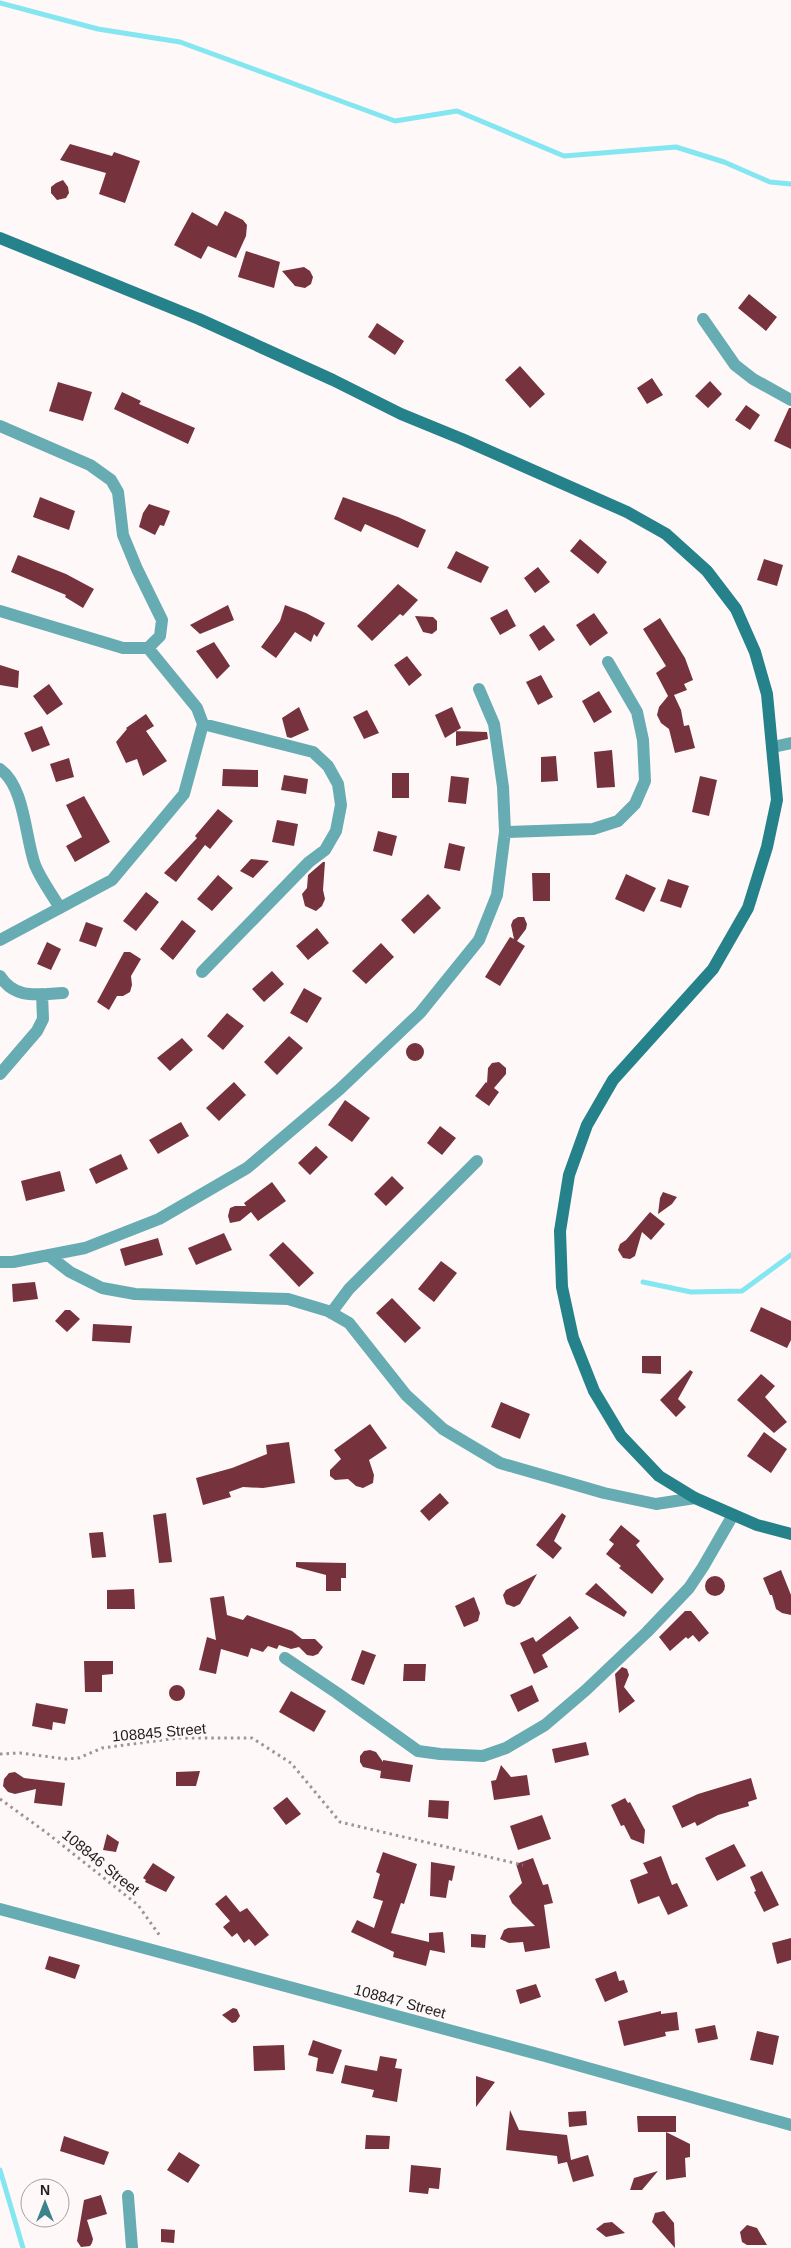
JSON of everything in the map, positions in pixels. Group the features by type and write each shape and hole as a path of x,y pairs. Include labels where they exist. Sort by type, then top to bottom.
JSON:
{"street":[{"path":"0,238 198,319 333,380 401,414 627,512 666,534 707,571 736,609 755,652 767,694 777,800 766,847 748,908 713,969 613,1080 588,1125 569,1175 560,1231 562,1287 573,1338 594,1391 621,1436 659,1476 695,1498 733,1515 791,1534"},
{"path":"703,319 735,365 753,379 791,400"},
{"path":"0,426 90,465 111,480 118,492 123,535 162,620 160,636 148,648 123,648 0,611"},
{"path":"0,940 112,880 184,794 203,724 197,708 148,648"},
{"path":"505,832 593,829 618,821 635,804 644,781 642,740 637,712 608,662"},
{"path":"0,1262 85,1248 159,1219 247,1168 340,1089 420,1013 479,940 497,895 505,832 503,787 494,724 479,689"},
{"path":"202,972 309,862 325,850 336,831 341,805 338,784 328,766 313,752 203,724"},
{"path":"773,747 791,743"},
{"path":"0,769 17,792 36,866 60,908"},
{"path":"0,976 5,985 19,994 63,993"},
{"path":"0,1074 37,1031 43,1019 42,994"},
{"path":"331,1313 348,1289 477,1161"},
{"path":"48,1255 70,1272 102,1288 135,1294 288,1299 331,1313 349,1323 406,1395 443,1429 500,1463 604,1493 656,1504 695,1498"},
{"path":"285,1658 337,1692 418,1751 483,1756 506,1748 545,1725 586,1690 647,1632 689,1588 733,1515"},
{"name":"108847 Street","path":"0,1909 545,2056 791,2125"},
{"path":"128,2196 132,2248"}],"path":[{"name":"108845 Street","path":"0,1754 20,1753 66,1759 79,1758 102,1748 178,1738 252,1738 291,1763 340,1822 523,1865"},
{"name":"108846 Street","path":"0,1799 48,1833 138,1906 174,1957"}],"building":[{"path":"70,144 112,156 114,152 140,161 125,203 99,194 106,173 60,160"},
{"path":"63,180 68,187 69,193 66,198 57,200 51,193 51,187"},
{"path":"225,211 243,220 247,225 246,236 236,258 208,246 201,259 174,245 192,212 217,226"},
{"path":"246,251 280,262 274,288 238,277"},
{"path":"304,267 310,271 313,277 311,284 305,288 295,286 282,271"},
{"path":"749,294 777,317 766,331 738,308"},
{"path":"377,323 404,341 395,355 368,337"},
{"path":"520,366 545,394 530,408 505,380"},
{"path":"652,378 663,395 647,404 637,388"},
{"path":"710,381 722,394 708,408 695,396"},
{"path":"58,382 92,392 83,421 49,411"},
{"path":"122,392 141,401 139,404 195,428 188,444 114,409"},
{"path":"746,405 760,415 750,430 735,420"},
{"path":"789,408 791,408 791,449 774,441"},
{"path":"40,497 75,511 69,530 33,517"},
{"path":"343,497 398,517 426,530 418,548 365,524 361,532 334,519"},
{"path":"149,504 170,511 164,526 160,525 155,535 139,527 143,513"},
{"path":"580,539 607,562 598,574 570,551"},
{"path":"456,551 489,567 481,583 447,568"},
{"path":"18,555 66,574 94,589 83,608 65,597 66,595 11,572"},
{"path":"764,559 783,565 777,586 757,580"},
{"path":"538,567 550,582 535,593 524,578"},
{"path":"398,584 418,600 403,616 400,614 372,641 357,626"},
{"path":"228,605 234,620 200,634 190,625"},
{"path":"285,605 325,623 317,637 314,634 311,642 295,632 276,658 261,647 280,621"},
{"path":"507,609 516,626 500,635 490,618"},
{"path":"594,613 608,633 590,646 576,625"},
{"path":"415,616 433,617 437,621 437,630 432,634 423,632"},
{"path":"660,618 685,658 693,680 684,684 687,690 674,695 681,710 684,726 689,725 695,748 675,753 669,729 661,723 657,715 659,707 668,696 656,673 666,666 643,629"},
{"path":"544,625 555,640 539,651 529,635"},
{"path":"214,642 230,666 217,679 196,651"},
{"path":"407,656 422,675 409,686 394,665"},
{"path":"0,665 19,671 18,688 0,685"},
{"path":"541,675 553,697 538,705 526,682"},
{"path":"49,684 63,704 47,715 33,696"},
{"path":"599,691 612,712 594,723 582,701"},
{"path":"299,707 309,730 291,738 287,737 282,718"},
{"path":"452,707 461,728 445,738 435,715"},
{"path":"367,710 379,733 364,739 353,717"},
{"path":"146,714 154,726 146,731 167,761 143,776 137,759 126,763 116,742 126,728"},
{"path":"42,726 50,745 32,752 24,733"},
{"path":"456,731 487,732 488,739 456,746"},
{"path":"612,750 615,787 597,788 594,752"},
{"path":"556,756 558,781 541,782 541,757"},
{"path":"69,758 74,777 56,782 50,764"},
{"path":"223,769 258,770 258,787 222,786"},
{"path":"392,773 409,773 409,798 392,798"},
{"path":"284,775 308,779 306,794 281,790"},
{"path":"451,776 469,778 466,804 448,802"},
{"path":"700,776 717,780 709,816 692,812"},
{"path":"84,796 110,842 75,862 66,846 82,837 66,805"},
{"path":"218,809 233,821 210,849 205,845 176,882 164,873 197,838 195,836"},
{"path":"277,820 298,824 294,846 272,842"},
{"path":"378,831 397,836 392,856 373,851"},
{"path":"449,843 465,847 460,871 444,868"},
{"path":"251,859 269,861 253,878 240,871"},
{"path":"325,862 323,890 325,899 322,906 316,911 305,906 302,894 307,888 308,875"},
{"path":"532,873 550,873 550,901 533,901"},
{"path":"626,874 656,888 644,912 615,899"},
{"path":"218,875 233,888 212,911 197,899"},
{"path":"668,879 689,886 681,908 660,901"},
{"path":"146,892 159,902 136,931 123,921"},
{"path":"428,894 441,908 414,934 401,920"},
{"path":"518,917 524,917 527,924 526,929 517,941 525,946 500,986 485,977 510,937 514,939 511,925 513,920"},
{"path":"182,920 196,931 173,960 160,949"},
{"path":"86,922 103,928 96,947 79,941"},
{"path":"317,928 329,943 308,960 296,946"},
{"path":"47,942 61,949 51,970 37,964"},
{"path":"381,943 394,957 366,984 352,971"},
{"path":"124,952 130,952 141,959 131,976 132,985 130,992 123,996 117,996 109,1010 97,1002"},
{"path":"272,971 284,984 264,1002 252,989"},
{"path":"304,988 322,998 307,1023 290,1013"},
{"path":"227,1013 244,1026 223,1050 207,1036"},
{"path":"289,1036 303,1048 277,1075 264,1062"},
{"path":"182,1038 193,1050 170,1071 157,1058"},
{"path":"415,1043 421,1046 424,1052 421,1058 415,1061 409,1058 406,1052 409,1046"},
{"path":"499,1062 506,1068 506,1074 494,1088 499,1092 489,1106 475,1096 487,1083 488,1068 492,1063"},
{"path":"234,1082 246,1095 219,1121 206,1108"},
{"path":"345,1100 370,1118 352,1142 328,1125"},
{"path":"181,1122 189,1136 158,1154 149,1140"},
{"path":"440,1126 456,1138 442,1155 427,1143"},
{"path":"316,1146 328,1157 310,1175 298,1163"},
{"path":"121,1154 128,1169 96,1184 89,1169"},
{"path":"60,1171 65,1191 26,1201 21,1181"},
{"path":"392,1176 404,1188 386,1206 374,1194"},
{"path":"272,1182 286,1201 258,1221 251,1212 240,1221 230,1223 228,1216 230,1208 246,1206 244,1203"},
{"path":"663,1192 677,1197 672,1204 658,1214 660,1198"},
{"path":"650,1212 665,1224 651,1240 642,1232 635,1256 630,1259 623,1258 618,1250 620,1244 626,1240"},
{"path":"224,1233 232,1250 196,1265 188,1248"},
{"path":"158,1238 163,1255 125,1266 120,1249"},
{"path":"283,1242 314,1273 299,1287 269,1255"},
{"path":"441,1261 457,1273 434,1302 418,1289"},
{"path":"35,1282 38,1299 13,1302 12,1284"},
{"path":"392,1298 421,1328 405,1343 376,1313"},
{"path":"761,1307 791,1321 791,1340 787,1348 750,1331"},
{"path":"65,1310 70,1310 80,1319 67,1332 55,1321"},
{"path":"93,1324 132,1326 130,1343 92,1341"},
{"path":"642,1356 661,1356 661,1374 642,1373"},
{"path":"690,1370 693,1372 678,1399 686,1407 676,1417 660,1400"},
{"path":"761,1374 775,1386 765,1397 787,1422 774,1433 737,1400"},
{"path":"501,1402 530,1414 520,1439 491,1427"},
{"path":"370,1424 387,1448 369,1460 374,1475 373,1483 363,1488 356,1486 348,1479 335,1480 330,1476 330,1470 341,1459 334,1450"},
{"path":"764,1432 787,1449 771,1473 747,1456"},
{"path":"289,1442 295,1483 263,1488 243,1487 229,1492 231,1497 203,1505 196,1478 232,1468 267,1454 266,1445"},
{"path":"440,1493 449,1503 429,1521 420,1511"},
{"path":"166,1513 172,1562 159,1563 153,1515"},
{"path":"562,1513 566,1516 554,1541 562,1548 553,1559 536,1545"},
{"path":"621,1525 640,1541 636,1545 664,1579 652,1594 619,1568 621,1566 606,1554 614,1544 609,1540"},
{"path":"103,1532 106,1557 92,1558 89,1533"},
{"path":"296,1562 346,1563 346,1578 341,1578 341,1591 326,1591 326,1575 296,1567"},
{"path":"781,1570 791,1595 791,1615 776,1609 772,1595 770,1595 763,1578"},
{"path":"537,1574 520,1604 514,1607 506,1604 503,1595 506,1590"},
{"path":"715,1576 722,1579 725,1586 722,1593 715,1596 708,1593 705,1586 708,1579"},
{"path":"596,1583 627,1612 624,1617 585,1594"},
{"path":"134,1589 135,1609 107,1609 107,1590"},
{"path":"224,1596 227,1615 243,1620 247,1615 292,1631 302,1639 315,1639 323,1647 318,1654 313,1656 307,1655 299,1647 291,1649 279,1645 277,1649 268,1646 263,1652 251,1648 248,1657 221,1649 216,1674 199,1670 207,1637 216,1640 210,1598"},
{"path":"474,1597 480,1613 478,1621 464,1627 455,1606"},
{"path":"685,1611 691,1611 709,1633 699,1642 693,1635 688,1639 686,1637 670,1651 659,1637"},
{"path":"570,1616 579,1628 542,1655 548,1667 534,1674 520,1643 533,1637 536,1642"},
{"path":"362,1650 376,1655 364,1685 351,1680"},
{"path":"84,1661 113,1661 113,1674 102,1675 102,1692 85,1692"},
{"path":"404,1664 426,1664 425,1681 403,1681"},
{"path":"622,1667 627,1669 629,1675 624,1687 635,1701 619,1713 615,1674"},
{"path":"177,1685 183,1687 185,1693 183,1699 177,1701 171,1699 169,1693 171,1687"},
{"path":"532,1685 539,1701 518,1712 510,1695"},
{"path":"291,1691 326,1711 314,1732 279,1712"},
{"path":"36,1703 68,1709 65,1724 53,1722 52,1730 32,1726"},
{"path":"586,1742 589,1755 555,1763 552,1749"},
{"path":"364,1751 376,1752 383,1762 383,1760 413,1765 410,1782 380,1778 381,1771 363,1767 360,1762 360,1756"},
{"path":"501,1765 511,1777 527,1775 530,1795 494,1800 491,1781 496,1780"},
{"path":"200,1771 196,1786 176,1786 176,1772"},
{"path":"15,1772 24,1778 65,1783 62,1806 34,1803 36,1789 15,1794 8,1792 3,1786 4,1779 9,1773"},
{"path":"751,1778 757,1799 748,1802 749,1806 718,1815 697,1826 695,1822 682,1828 672,1806 698,1794"},
{"path":"287,1797 301,1814 286,1825 273,1808"},
{"path":"625,1798 628,1803 630,1802 645,1830 644,1844 631,1839 624,1825 621,1826 611,1805"},
{"path":"429,1800 449,1801 448,1819 428,1817"},
{"path":"542,1815 551,1839 518,1850 510,1826"},
{"path":"107,1834 119,1842 116,1852 103,1850"},
{"path":"734,1844 746,1866 717,1881 705,1858"},
{"path":"383,1852 417,1864 404,1904 401,1903 391,1933 429,1942 429,1933 443,1932 445,1953 430,1950 426,1966 393,1957 394,1952 351,1932 357,1920 374,1928 383,1901 373,1898 380,1874 376,1872"},
{"path":"661,1856 672,1885 677,1883 688,1906 668,1915 659,1896 638,1904 630,1880 648,1873 643,1863"},
{"path":"533,1858 543,1885 548,1884 553,1903 544,1905 550,1948 525,1952 523,1942 509,1943 500,1939 504,1930 508,1928 535,1926 512,1903 509,1896 522,1883 516,1864"},
{"path":"431,1862 455,1866 452,1881 449,1880 446,1898 430,1896"},
{"path":"153,1863 175,1877 166,1892 145,1882 146,1880 143,1878"},
{"path":"762,1871 779,1905 764,1912 754,1892 756,1891 750,1877"},
{"path":"226,1895 240,1912 247,1908 269,1935 255,1946 249,1939 244,1943 237,1933 232,1937 223,1927 230,1921 215,1904"},
{"path":"471,1934 486,1935 485,1948 471,1947"},
{"path":"791,1938 791,1960 777,1964 772,1943"},
{"path":"49,1956 80,1965 75,1979 45,1969"},
{"path":"616,1971 619,1981 624,1980 628,1992 605,2002 595,1979"},
{"path":"536,1984 541,1997 520,2004 516,1990"},
{"path":"233,2008 237,2009 240,2016 236,2022 232,2023 222,2015"},
{"path":"661,2011 661,2014 677,2012 679,2030 665,2032 666,2036 624,2046 618,2021"},
{"path":"715,2025 718,2039 698,2043 695,2029"},
{"path":"757,2031 779,2036 773,2065 750,2060"},
{"path":"313,2040 342,2050 333,2074 316,2071 318,2058 308,2055"},
{"path":"284,2045 285,2070 254,2071 253,2046"},
{"path":"380,2056 397,2059 395,2068 402,2069 397,2102 372,2097 374,2090 341,2083 345,2065 377,2071"},
{"path":"476,2076 495,2082 476,2107"},
{"path":"510,2110 519,2130 567,2135 571,2160 588,2155 594,2176 573,2182 567,2162 558,2164 557,2156 506,2150"},
{"path":"586,2111 587,2125 569,2127 568,2112"},
{"path":"637,2116 676,2116 676,2132 638,2132"},
{"path":"666,2132 690,2144 690,2157 685,2158 686,2177 666,2180"},
{"path":"366,2135 390,2136 389,2149 365,2149"},
{"path":"64,2136 109,2152 104,2165 60,2151"},
{"path":"179,2152 200,2165 188,2183 167,2170"},
{"path":"411,2165 441,2168 439,2189 429,2188 428,2194 409,2192"},
{"path":"658,2171 642,2190 630,2190 634,2178"},
{"path":"101,2195 107,2214 87,2220 93,2239 90,2246 81,2247 77,2241 84,2200"},
{"path":"664,2211 674,2223 675,2248 652,2222 655,2213"},
{"path":"612,2222 625,2233 606,2237 596,2229 604,2223"},
{"path":"747,2225 757,2228 767,2245 747,2245 742,2242 740,2232"},
{"path":"161,2229 175,2230 174,2243 161,2242"}],"waterway":[{"path":"0,3 98,29 180,42 395,121 457,111 564,156 676,147 724,162 770,182 791,184"},
{"path":"643,1282 691,1292 742,1291 791,1255"},
{"path":"0,2170 23,2248"}]}
